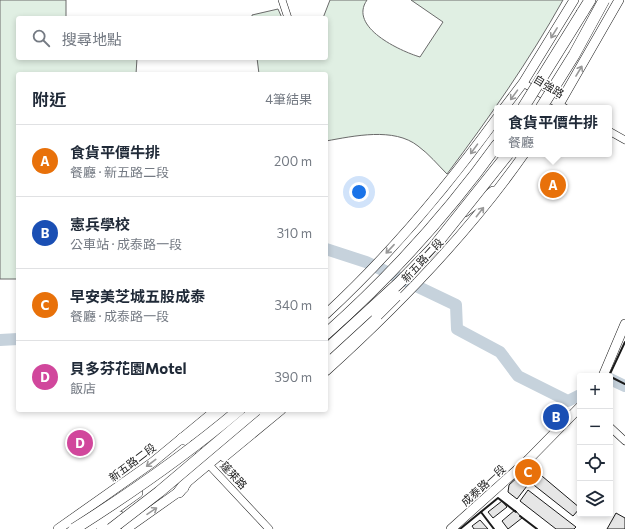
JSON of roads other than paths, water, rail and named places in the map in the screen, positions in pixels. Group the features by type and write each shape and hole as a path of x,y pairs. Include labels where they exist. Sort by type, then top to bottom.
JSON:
{"highway":[{"path":"525,105 589,0"},
{"path":"543,105 574,55 604,0"},
{"path":"328,323 386,265 494,147"},
{"path":"328,332 388,274 445,210 494,148"},
{"path":"328,361 377,315 459,227 488,189 507,157"},
{"path":"328,348 399,283 433,248 507,157"},
{"path":"182,439 206,427 224,412"},
{"path":"74,529 118,502 181,457 237,412"},
{"path":"111,529 159,492 254,412"},
{"path":"179,492 187,481 210,465 270,412"}],"main road":[{"path":"506,105 523,83 574,0"},
{"path":"537,105 541,94 589,0"},
{"path":"530,105 541,94 574,48 599,0"},
{"path":"561,105 619,0"},
{"path":"328,312 421,216 464,163 494,122"},
{"name":"新五路二段","path":"328,336 413,252 443,218 494,155"},
{"name":"新五路二段","path":"328,345 396,281 482,183 502,157"},
{"name":"新五路二段","path":"328,369 417,282 477,217 522,157"},
{"path":"443,228 503,183"},
{"path":"604,373 625,324"},
{"name":"成泰路一段","path":"451,529 506,481 578,409"},
{"name":"新五路二段","path":"58,529 147,466 214,412"},
{"path":"199,451 240,412"},
{"path":"101,529 153,486 249,412"},
{"path":"210,465 279,412"},
{"path":"88,529 153,486"},
{"path":"126,529 179,492"}],"street":[{"path":"282,0 287,16"},
{"name":"自強路","path":"523,83 557,105"},
{"path":"612,133 625,140"},
{"path":"613,430 625,441"},
{"name":"蓬萊路","path":"182,439 199,451 269,529"}],"waterway":[{"path":"328,250 366,262 456,305 457,329 500,352 518,376 568,401 577,396"},
{"path":"0,340 16,339"},
{"path":"613,380 625,386"}],"place":[{"name":"食貨平價牛排","path":"553,185"},
{"name":"憲兵學校","path":"556,417"},
{"name":"貝多芬花園Motel","path":"80,443"},
{"name":"早安美芝城五股成泰","path":"528,472"}]}
